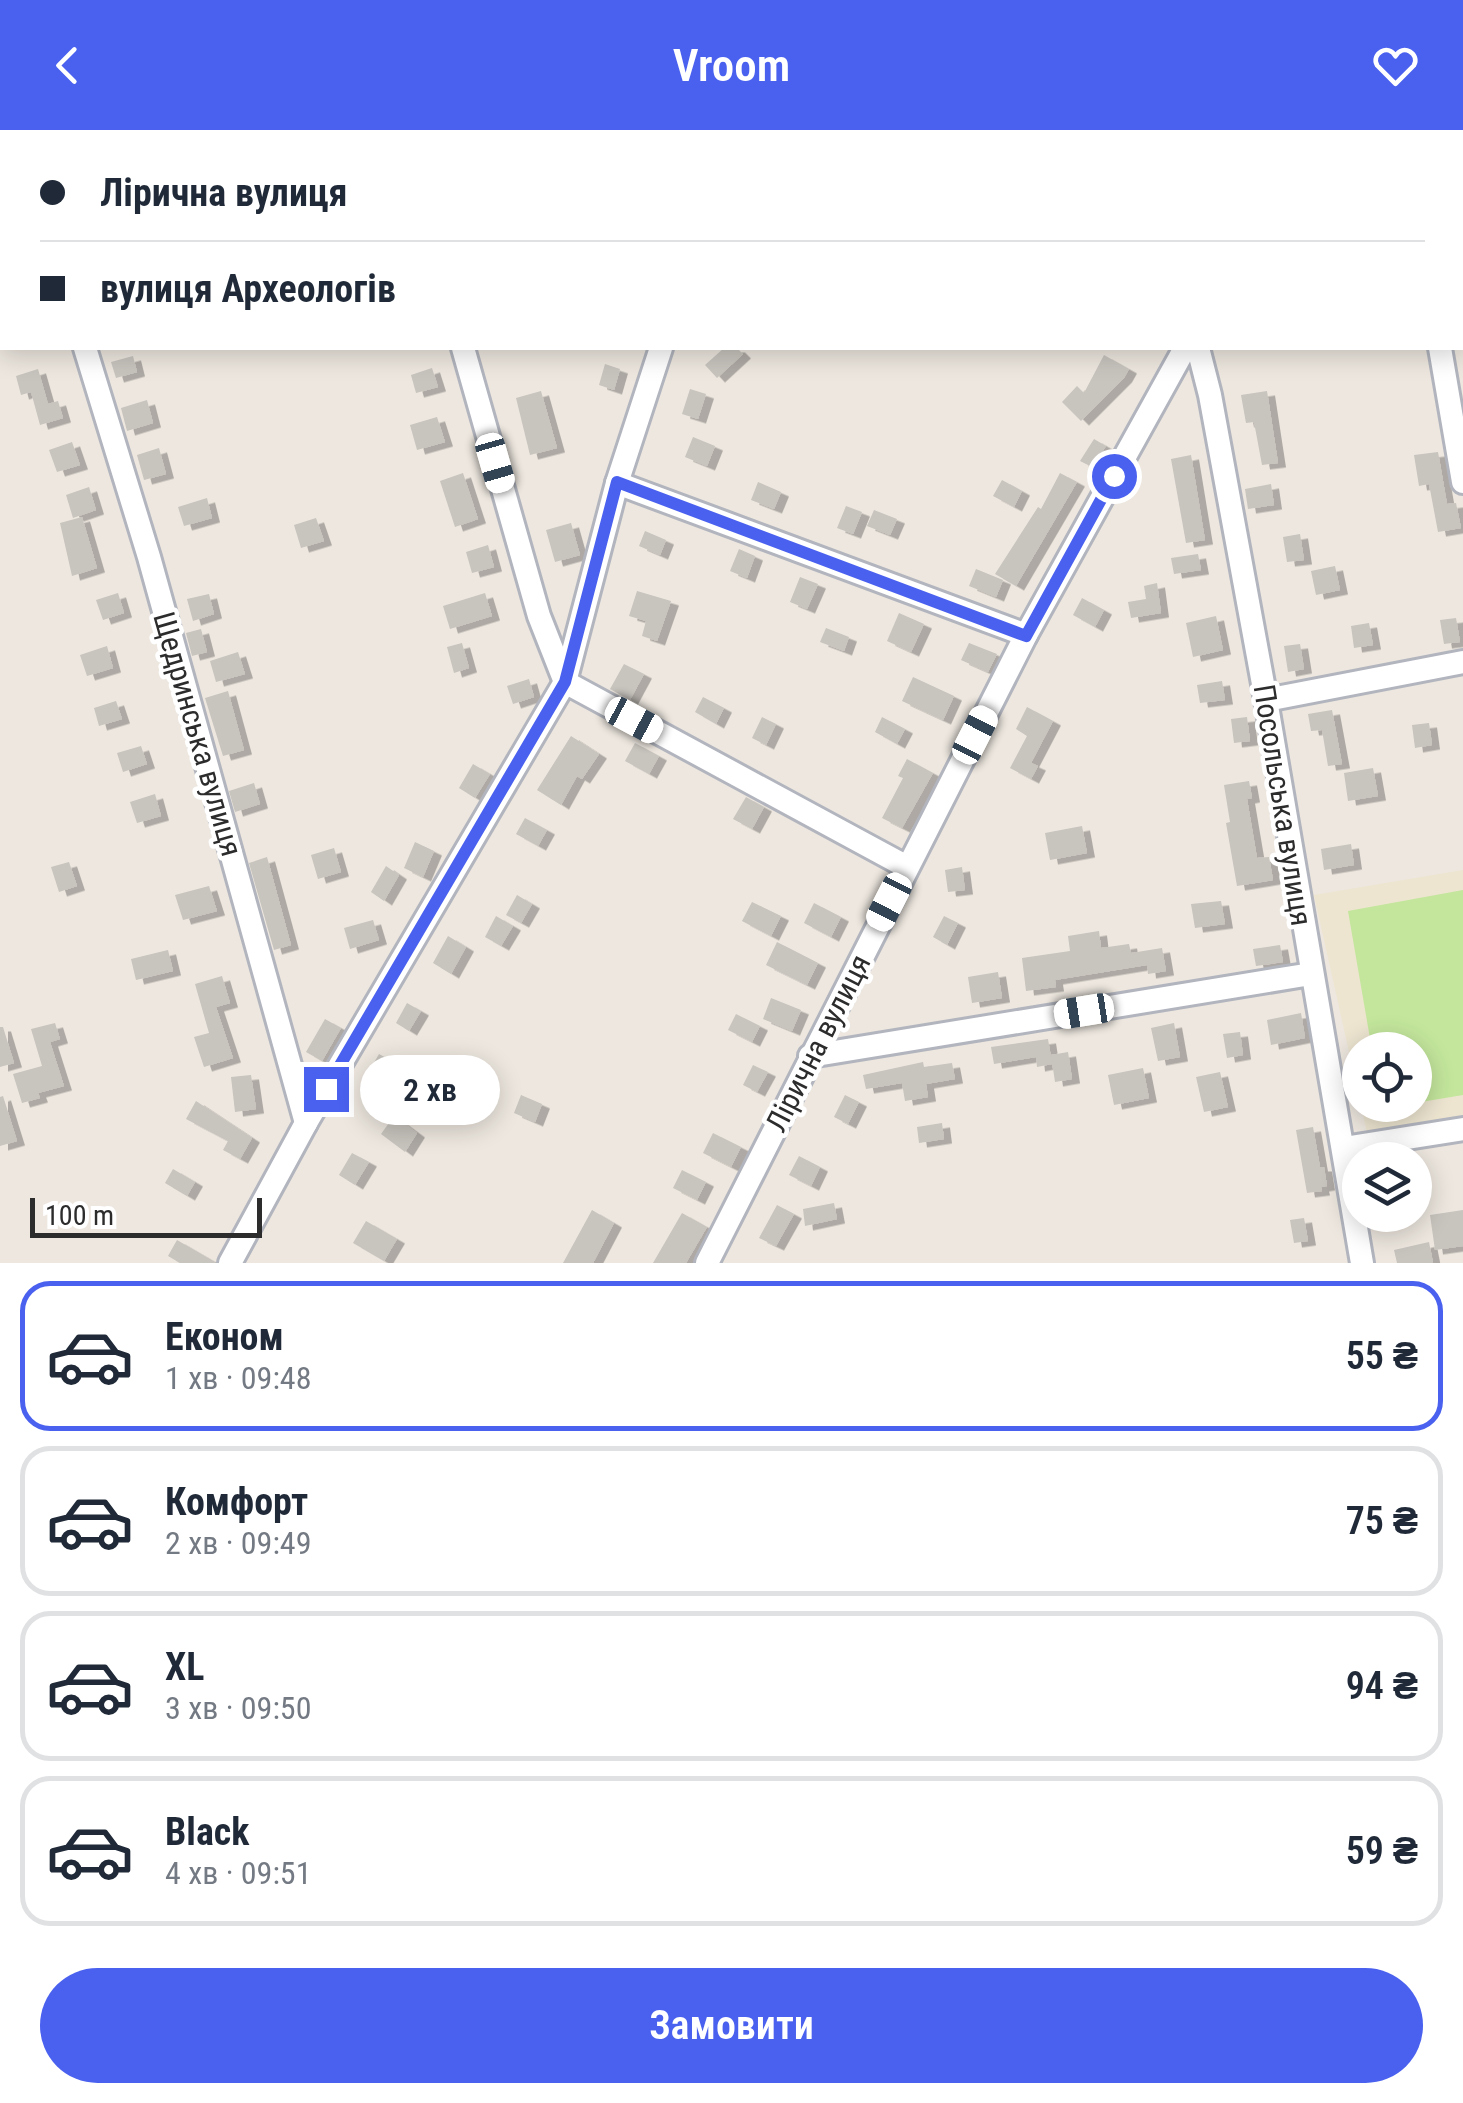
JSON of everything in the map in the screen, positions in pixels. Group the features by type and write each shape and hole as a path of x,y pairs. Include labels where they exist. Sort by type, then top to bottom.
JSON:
{"street":[{"name":"Щедринська вулиця","path":"85,350 148,558 306,1123"},
{"path":"463,350 539,616 565,682 907,867"},
{"path":"230,1263 306,1123 565,682 617,482 660,350"},
{"name":"Лірична вулиця","path":"707,1263 1026,636 1184,350"},
{"name":"Посольська вулиця","path":"1198,350 1266,700 1343,1142"},
{"path":"1440,350 1463,482"},
{"path":"617,482 1026,636"},
{"path":"1266,700 1463,662"},
{"path":"810,1056 1311,974"},
{"path":"1382,1142 1463,1129"},
{"name":"Посольська вулиця","path":"1357,1232 1362,1263"}],"shaded area":[{"path":"1463,870 1463,1115 1432,1121 1432,1032 1345,1032 1314,895"},
{"path":"1365,1122 1426,1122 1367,1133"}],"green space":[{"path":"1463,890 1463,1095 1432,1100 1432,1032 1369,1032 1348,911"}],"building":[{"path":"722,350 739,350 743,354 717,378 705,365"},
{"path":"1104,355 1129,369 1081,421 1062,402 1077,386 1084,393"},
{"path":"133,356 137,372 116,378 111,362"},
{"path":"605,364 620,369 614,390 599,385"},
{"path":"432,368 438,387 416,393 411,375"},
{"path":"38,369 48,404 58,401 63,418 40,425 31,392 21,395 16,376"},
{"path":"690,389 706,394 698,419 682,414"},
{"path":"541,391 557,448 530,455 516,398"},
{"path":"1267,391 1278,463 1262,465 1254,422 1246,423 1241,395"},
{"path":"147,400 153,423 127,431 121,408"},
{"path":"437,417 445,442 417,450 410,425"},
{"path":"693,437 715,446 707,466 685,457"},
{"path":"1094,439 1106,446 1092,467 1080,461"},
{"path":"72,442 80,465 57,472 49,450"},
{"path":"159,448 166,474 144,480 137,455"},
{"path":"1438,452 1447,504 1456,503 1461,528 1438,532 1429,484 1419,486 1414,455"},
{"path":"1191,455 1205,540 1186,543 1171,459"},
{"path":"463,473 478,519 455,527 440,481"},
{"path":"1060,473 1077,482 1016,586 995,574 1038,507 1041,509"},
{"path":"1002,480 1022,491 1014,507 993,496"},
{"path":"758,482 781,492 774,509 751,500"},
{"path":"1271,484 1274,505 1248,509 1245,489"},
{"path":"89,487 96,510 73,518 66,495"},
{"path":"207,498 212,518 184,526 178,507"},
{"path":"846,506 862,512 853,534 837,528"},
{"path":"874,510 897,519 890,535 867,526"},
{"path":"82,517 97,568 72,576 60,523"},
{"path":"316,518 324,541 301,548 294,525"},
{"path":"571,523 580,555 555,562 546,530"},
{"path":"645,531 666,540 660,555 639,546"},
{"path":"1300,534 1304,560 1287,562 1283,537"},
{"path":"488,545 494,567 472,573 466,552"},
{"path":"739,549 755,556 747,578 730,571"},
{"path":"1198,554 1201,570 1174,574 1171,558"},
{"path":"1335,566 1340,590 1316,595 1311,571"},
{"path":"976,569 1003,580 996,597 969,586"},
{"path":"800,577 818,584 807,609 790,602"},
{"path":"1157,583 1161,613 1131,618 1128,602 1146,599 1144,586"},
{"path":"637,591 671,601 657,641 642,636 646,621 629,616"},
{"path":"118,593 124,613 103,620 96,600"},
{"path":"485,593 492,616 450,629 443,606"},
{"path":"209,594 214,614 193,621 187,599"},
{"path":"1082,598 1104,610 1095,627 1073,615"},
{"path":"899,613 924,624 911,652 887,641"},
{"path":"1216,616 1223,650 1193,657 1186,623"},
{"path":"1456,618 1460,642 1444,644 1440,620"},
{"path":"1369,623 1373,645 1354,648 1351,626"},
{"path":"826,628 849,637 844,651 820,642"},
{"path":"201,629 207,652 192,656 186,633"},
{"path":"462,643 469,668 454,673 447,647"},
{"path":"969,643 997,654 988,672 961,660"},
{"path":"1300,644 1304,669 1288,672 1284,646"},
{"path":"107,646 113,668 87,676 80,655"},
{"path":"238,652 245,674 216,682 210,661"},
{"path":"624,664 644,674 630,700 610,689"},
{"path":"913,677 954,696 943,720 902,701"},
{"path":"529,679 534,697 513,704 507,686"},
{"path":"1222,681 1225,700 1200,703 1197,685"},
{"path":"228,691 244,750 223,756 205,698"},
{"path":"703,697 724,708 716,724 695,712"},
{"path":"116,701 122,719 99,726 94,708"},
{"path":"1027,707 1053,721 1031,763 1038,766 1031,779 1010,768 1027,736 1016,729"},
{"path":"1332,710 1342,764 1328,766 1322,730 1311,731 1308,714"},
{"path":"762,717 776,724 766,745 752,738"},
{"path":"882,717 905,729 897,744 875,732"},
{"path":"1247,717 1250,741 1234,743 1231,719"},
{"path":"1429,723 1432,745 1415,748 1412,725"},
{"path":"571,736 599,754 582,779 577,776 561,805 537,790"},
{"path":"635,743 659,756 649,774 625,761"},
{"path":"141,746 147,764 123,772 117,753"},
{"path":"907,759 933,773 902,828 882,818 903,778 898,776"},
{"path":"473,764 490,774 475,798 459,788"},
{"path":"1373,768 1378,796 1348,801 1344,773"},
{"path":"1249,781 1252,798 1247,799 1257,858 1269,857 1273,880 1237,886 1224,785"},
{"path":"254,783 260,804 235,812 229,791"},
{"path":"155,794 161,816 137,823 130,802"},
{"path":"746,797 764,807 752,829 733,819"},
{"path":"525,818 547,830 538,846 516,834"},
{"path":"1082,826 1087,853 1050,860 1045,833"},
{"path":"415,842 434,851 423,877 404,868"},
{"path":"1351,844 1354,865 1324,870 1321,849"},
{"path":"334,848 341,872 318,879 311,855"},
{"path":"267,857 291,945 274,950 249,863"},
{"path":"69,862 77,886 59,892 51,867"},
{"path":"386,866 399,875 384,901 371,892"},
{"path":"962,867 965,890 948,892 945,870"},
{"path":"209,886 217,911 183,920 175,895"},
{"path":"517,895 532,904 521,923 506,915"},
{"path":"1221,901 1225,924 1195,928 1191,904"},
{"path":"752,902 781,916 771,936 742,921"},
{"path":"814,903 841,917 831,937 804,923"},
{"path":"496,916 513,926 501,946 485,937"},
{"path":"944,916 958,923 947,945 933,937"},
{"path":"373,920 379,940 350,949 344,928"},
{"path":"1099,931 1101,948 1129,944 1131,953 1162,948 1166,971 1148,974 1147,965 1055,980 1056,987 1026,991 1022,958 1070,951 1068,936"},
{"path":"448,936 466,947 451,974 433,963"},
{"path":"777,942 818,963 807,985 766,965"},
{"path":"1280,945 1283,962 1256,966 1253,949"},
{"path":"168,950 173,971 136,980 131,959"},
{"path":"998,972 1002,998 972,1003 968,977"},
{"path":"222,976 230,1003 216,1007 233,1058 204,1067 194,1037 209,1033 195,984"},
{"path":"771,998 801,1010 792,1031 763,1019"},
{"path":"407,1003 421,1011 409,1031 396,1023"},
{"path":"1301,1013 1305,1038 1271,1045 1267,1020"},
{"path":"736,1014 760,1026 752,1042 728,1030"},
{"path":"325,1019 341,1028 322,1061 306,1052"},
{"path":"55,1023 60,1039 50,1042 64,1086 38,1093 40,1098 22,1103 13,1074 42,1066 31,1029"},
{"path":"1174,1023 1180,1057 1158,1061 1151,1028"},
{"path":"0,1027 14,1063 0,1067"},
{"path":"1240,1032 1243,1055 1227,1058 1223,1034"},
{"path":"1048,1039 1052,1064 1037,1067 1036,1057 994,1064 991,1047"},
{"path":"1068,1052 1072,1079 1055,1082 1051,1055"},
{"path":"379,1054 399,1065 388,1084 368,1073"},
{"path":"923,1062 924,1067 952,1063 955,1079 926,1084 928,1097 905,1101 902,1083 866,1089 863,1075"},
{"path":"753,1065 768,1072 757,1092 743,1085"},
{"path":"1143,1068 1149,1098 1114,1105 1108,1075"},
{"path":"1220,1072 1228,1107 1204,1112 1196,1077"},
{"path":"251,1075 256,1109 235,1112 231,1077"},
{"path":"521,1095 542,1104 535,1122 514,1113"},
{"path":"845,1095 859,1102 848,1124 834,1117"},
{"path":"3,1096 17,1141 0,1146 0,1097"},
{"path":"196,1101 252,1138 240,1159 223,1150 228,1141 186,1119"},
{"path":"394,1116 417,1133 405,1152 381,1134"},
{"path":"942,1123 944,1139 919,1143 917,1127"},
{"path":"1313,1127 1327,1186 1321,1187 1322,1191 1307,1193 1296,1130"},
{"path":"713,1133 741,1147 731,1167 703,1153"},
{"path":"352,1153 369,1162 355,1185 339,1175"},
{"path":"799,1156 820,1167 811,1186 789,1175"},
{"path":"173,1169 195,1182 187,1196 165,1183"},
{"path":"682,1170 706,1182 697,1200 673,1188"},
{"path":"834,1203 837,1219 805,1226 803,1209"},
{"path":"777,1205 794,1214 776,1246 759,1238"},
{"path":"592,1210 614,1223 593,1263 563,1263"},
{"path":"1463,1210 1463,1246 1435,1250 1432,1215"},
{"path":"682,1213 707,1227 686,1263 653,1263"},
{"path":"1304,1218 1308,1241 1294,1243 1290,1220"},
{"path":"366,1221 397,1239 384,1261 353,1243"},
{"path":"177,1240 215,1263 180,1263 168,1256"},
{"path":"1429,1242 1433,1263 1397,1263 1394,1250"}],"route":[{"path":"326,1089 565,682 617,482 1026,636 1114,476"}]}
